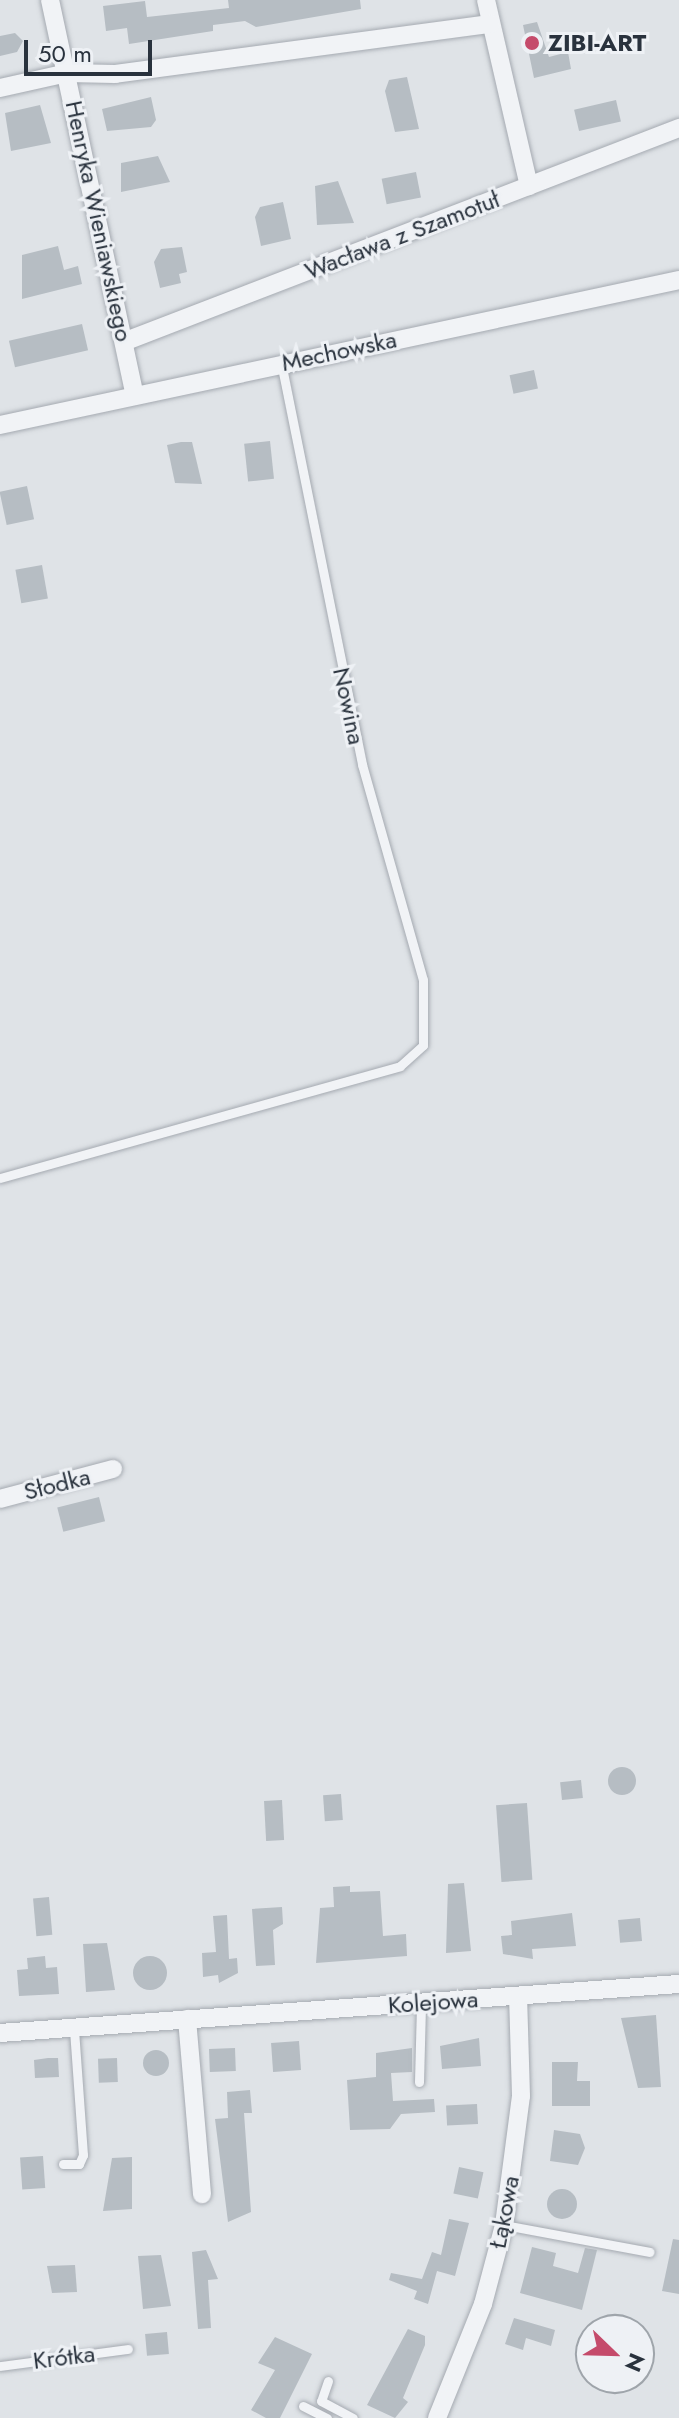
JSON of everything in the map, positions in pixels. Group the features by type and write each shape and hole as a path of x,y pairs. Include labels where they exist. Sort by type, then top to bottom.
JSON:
{"street":[{"name":"Henryka Wieniawskiego","path":"50,0 126,341 135,395"},
{"path":"486,0 529,186"},
{"path":"0,88 67,73 115,74 491,24"},
{"name":"Wacława z Szamotuł","path":"126,341 679,128"},
{"name":"Mechowska","path":"0,425 679,280"},
{"name":"Słodka","path":"0,1499 113,1469"},
{"name":"Kolejowa","path":"0,2033 679,1984"},
{"name":"Łąkowa","path":"437,2418 483,2304 504,2225 521,2096 518,1996"},
{"path":"187,2019 202,2194"}],"lane":[{"name":"Nowina","path":"0,1178 400,1066 423,1045 423,980 362,764 281,363"},
{"path":"419,2082 421,2003"},
{"path":"63,2164 79,2164 83,2155 74,2027"},
{"path":"504,2225 650,2252"},
{"name":"Krótka","path":"0,2366 128,2349"},
{"path":"328,2381 321,2401 353,2418"},
{"path":"303,2406 327,2418"}],"building":[{"path":"228,0 360,0 361,9 256,27 245,21 213,25 213,31 129,44 127,28 106,31 103,6 145,1 147,17 229,8"},
{"path":"537,22 549,57 568,52 571,69 534,78 523,25"},
{"path":"15,33 23,41 17,52 0,56 0,36"},
{"path":"407,77 419,129 395,132 385,91 389,80"},
{"path":"151,97 156,120 151,127 107,131 102,109"},
{"path":"616,100 621,121 579,131 574,110"},
{"path":"40,105 51,143 11,151 5,113"},
{"path":"158,156 170,182 121,192 121,163"},
{"path":"416,172 421,198 387,204 382,179"},
{"path":"338,181 354,223 317,225 315,186"},
{"path":"283,202 291,239 261,246 255,217 260,207"},
{"path":"58,246 64,270 78,266 82,284 22,299 22,255"},
{"path":"182,247 187,272 179,274 181,283 160,288 154,262 161,249"},
{"path":"82,324 88,350 15,367 9,341"},
{"path":"534,370 538,389 513,394 510,375"},
{"path":"270,441 274,479 248,482 244,444"},
{"path":"192,442 202,484 175,483 167,445"},
{"path":"27,486 34,519 7,525 0,492"},
{"path":"42,565 48,598 21,603 15,570"},
{"path":"99,1497 105,1521 63,1532 57,1507"},
{"path":"622,1767 632,1771 636,1781 632,1791 622,1795 612,1791 608,1781 612,1771"},
{"path":"581,1780 583,1798 562,1800 560,1782"},
{"path":"341,1794 343,1820 325,1821 323,1795"},
{"path":"282,1800 284,1840 266,1841 264,1801"},
{"path":"527,1803 532,1880 501,1882 496,1805"},
{"path":"464,1883 471,1951 446,1953 448,1884"},
{"path":"350,1886 350,1892 380,1891 383,1936 406,1934 407,1956 316,1963 320,1908 334,1907 333,1887"},
{"path":"49,1897 52,1935 36,1936 33,1898"},
{"path":"282,1907 283,1924 273,1930 275,1965 256,1966 252,1909"},
{"path":"572,1913 576,1946 532,1949 533,1959 503,1954 501,1936 512,1935 511,1921"},
{"path":"227,1915 229,1959 237,1958 238,1973 219,1983 218,1975 203,1977 202,1953 216,1952 213,1916"},
{"path":"640,1918 642,1941 620,1943 618,1920"},
{"path":"107,1943 115,1990 86,1992 83,1944"},
{"path":"45,1956 46,1968 57,1967 59,1994 19,1996 17,1970 28,1969 27,1958"},
{"path":"150,1956 162,1961 167,1973 162,1985 150,1990 138,1985 133,1973 138,1961"},
{"path":"656,2015 661,2087 638,2088 621,2018"},
{"path":"479,2038 481,2066 442,2069 440,2046"},
{"path":"299,2041 301,2070 273,2072 271,2043"},
{"path":"235,2048 236,2071 210,2072 209,2049"},
{"path":"412,2048 412,2072 391,2073 393,2101 434,2099 435,2112 401,2114 390,2129 350,2130 347,2080 376,2077 376,2053"},
{"path":"156,2050 165,2054 169,2063 165,2072 156,2076 147,2072 143,2063 147,2054"},
{"path":"58,2058 59,2077 35,2078 34,2060"},
{"path":"117,2058 118,2082 99,2083 98,2059"},
{"path":"552,2062 578,2062 577,2081 590,2081 590,2106 552,2106"},
{"path":"250,2090 252,2113 244,2113 251,2212 228,2222 215,2119 228,2118 227,2092"},
{"path":"477,2104 478,2124 447,2126 446,2106"},
{"path":"554,2130 580,2134 585,2148 578,2165 550,2161"},
{"path":"43,2156 45,2188 22,2190 20,2158"},
{"path":"132,2157 132,2209 103,2211 112,2158"},
{"path":"459,2167 483,2172 478,2199 453,2193"},
{"path":"562,2189 572,2194 577,2204 572,2214 562,2219 552,2214 547,2204 552,2194"},
{"path":"449,2219 469,2223 455,2276 437,2271 428,2304 414,2299 417,2291 389,2280 391,2273 422,2279 432,2252 441,2255"},
{"path":"673,2239 679,2240 679,2294 662,2291"},
{"path":"532,2247 556,2253 553,2266 578,2273 585,2248 597,2250 582,2310 520,2293"},
{"path":"206,2250 218,2279 208,2280 211,2328 198,2329 192,2252"},
{"path":"161,2255 171,2306 143,2309 138,2256"},
{"path":"75,2265 77,2292 52,2293 47,2266"},
{"path":"514,2318 555,2330 551,2346 526,2338 523,2350 505,2344"},
{"path":"408,2329 425,2336 425,2345 403,2398 408,2402 395,2418 367,2405"},
{"path":"167,2332 169,2354 147,2356 145,2334"},
{"path":"275,2337 312,2354 280,2418 266,2418 251,2410 275,2370 258,2363"}],"place":[{"name":"ZIBI-ART","path":"532,43"}]}
